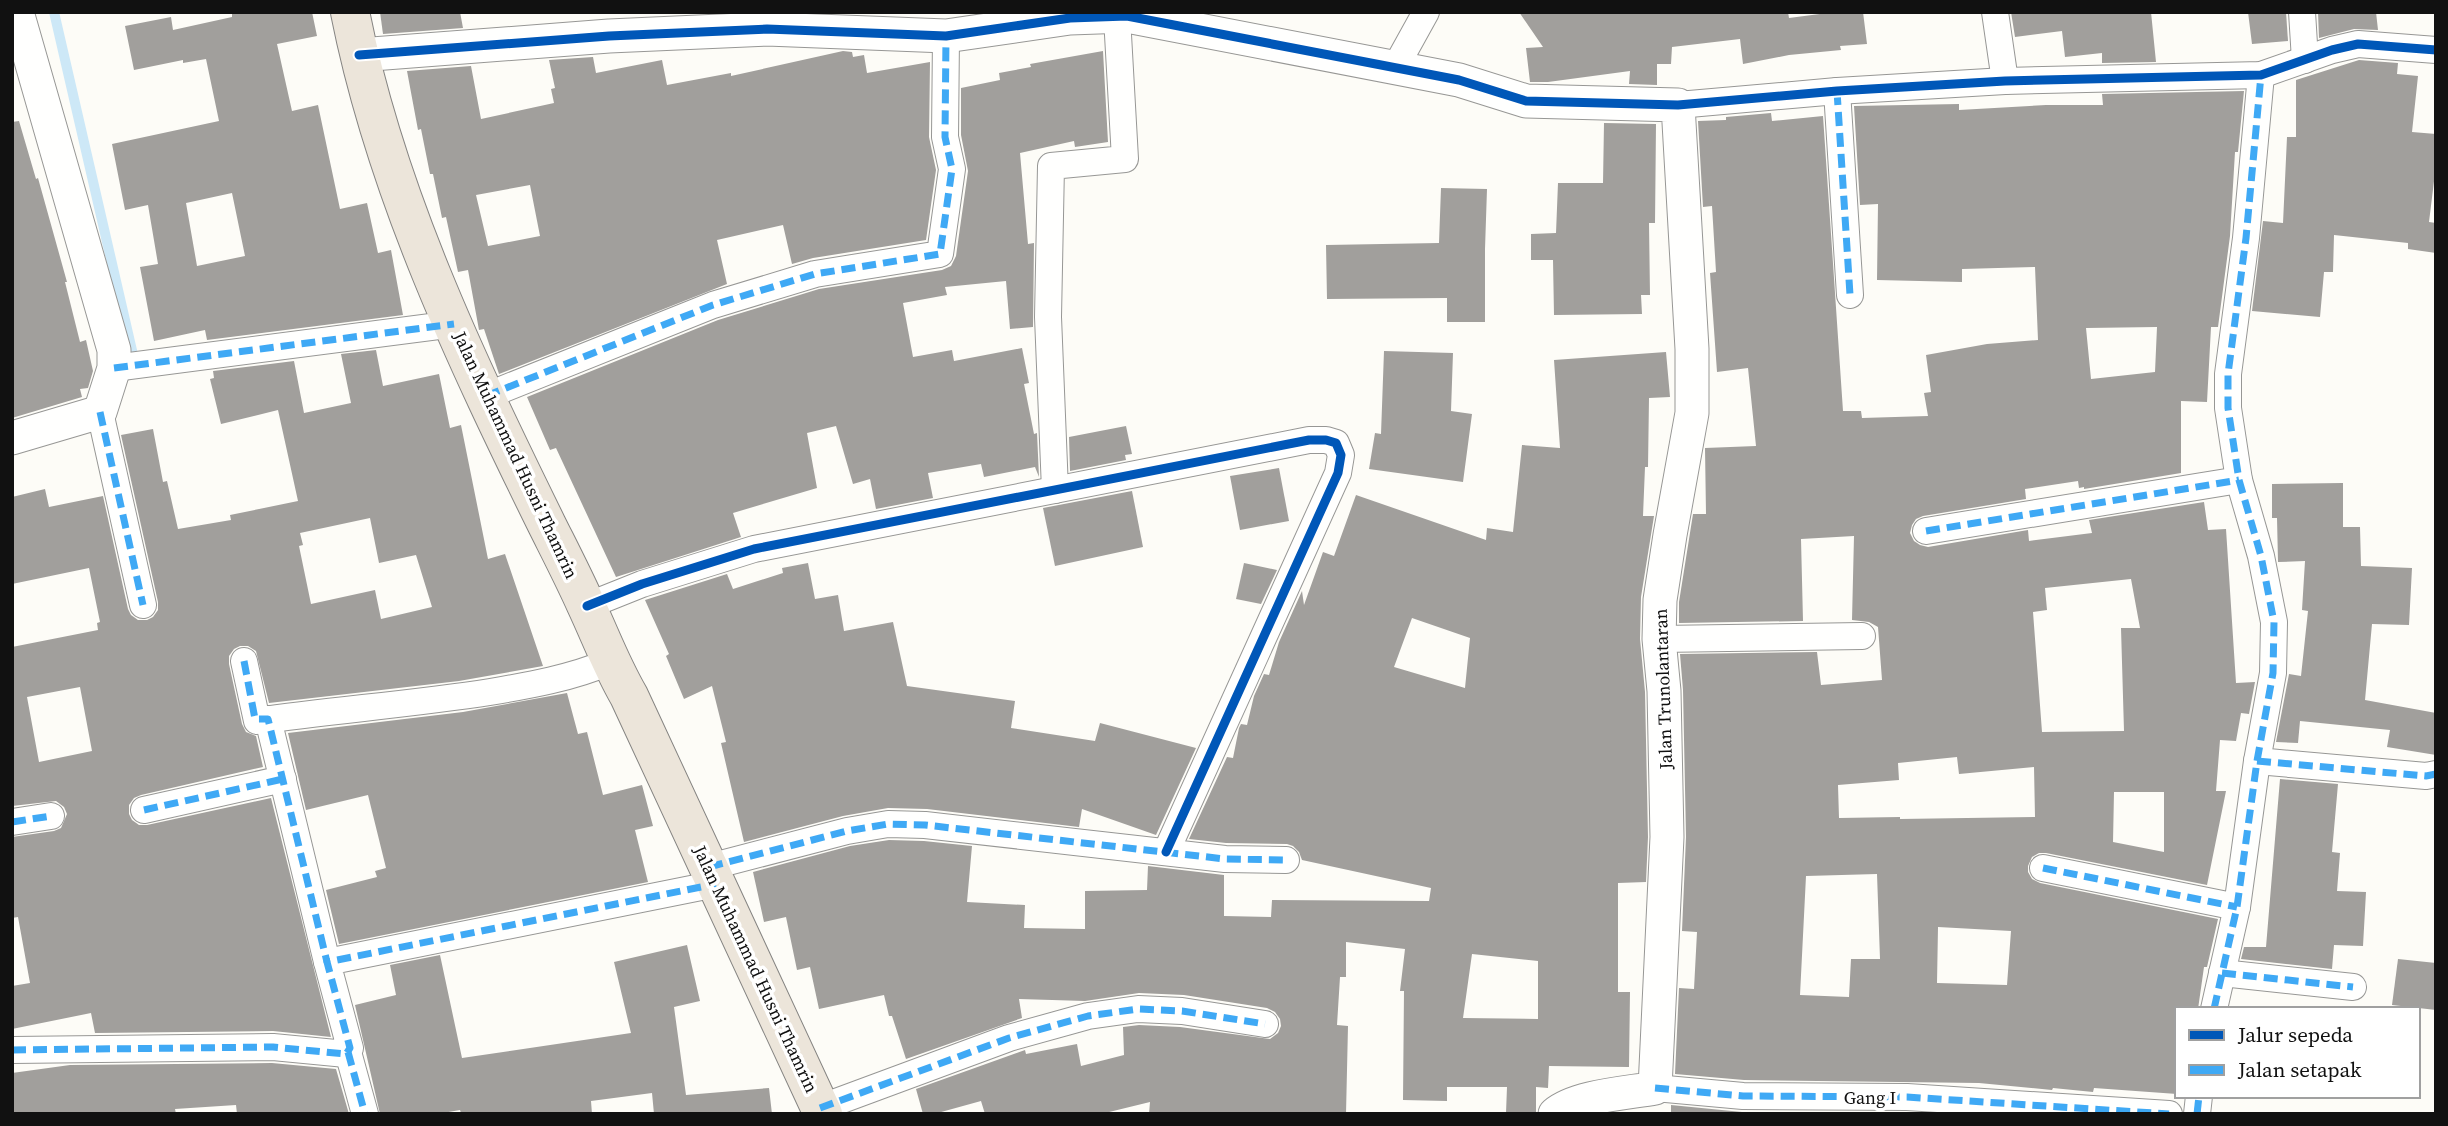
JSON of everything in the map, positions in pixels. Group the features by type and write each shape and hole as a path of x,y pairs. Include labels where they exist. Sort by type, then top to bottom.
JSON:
{"highway":[{"name":"Jalan Muhammad Husni Thamrin","path":"350,12 383,145 411,225 486,396 822,1111"}],"street":[{"path":"16,12 114,350 114,368 100,412 143,605"},
{"path":"1395,68 1426,12"},
{"path":"1995,12 2005,81"},
{"path":"2301,12 2305,60"},
{"path":"359,55 610,36 767,29 946,36 1070,15 1127,16 1459,80 1526,101 1678,105 1837,91 2005,81 2261,75 2358,44 2436,50"},
{"path":"1055,490 1048,317 1051,166 1125,159 1117,17"},
{"path":"486,396 725,301 815,274 940,254 952,169 945,136 946,36"},
{"path":"2214,1007 2237,907 2257,761 2273,673 2274,622 2260,555 2239,480 2230,428 2228,374 2247,226 2261,75"},
{"path":"1837,91 1850,295"},
{"name":"Jalan Trunolantaran","path":"1655,1088 1667,837 1660,600 1692,413 1692,349 1678,105"},
{"path":"114,368 454,324"},
{"path":"12,438 100,412"},
{"path":"587,607 642,584 754,549 1309,440 1336,443 1341,455 1338,473 1166,852"},
{"path":"1926,531 2239,480"},
{"path":"1660,639 1862,636"},
{"path":"244,661 255,719 460,696 537,684 584,673 610,662"},
{"path":"268,719 365,1114"},
{"path":"2257,761 2426,776 2436,774"},
{"path":"145,810 283,779"},
{"path":"12,822 51,816"},
{"path":"327,962 713,876 847,831 888,824 925,825 1225,859 1286,860"},
{"path":"2043,868 2237,907"},
{"path":"2222,973 2353,987"},
{"path":"822,1111 1009,1038 1088,1016 1138,1009 1182,1011 1265,1024"},
{"path":"12,1050 273,1047 342,1055 348,1052"},
{"path":"1555,1114 1564,1107 1580,1102 1655,1088"},
{"name":"Gang I","path":"1655,1088 1743,1096 1907,1097 2169,1114"}],"building":[{"path":"232,12 312,12 317,36 277,44 292,111 318,105 340,209 367,203 378,253 391,250 403,315 207,340 205,330 154,341 140,267 158,264 148,205 125,210 112,144 219,121 206,59 183,63 183,60 134,70 125,26 171,17 173,30 232,17","holes":["232,193 245,256 197,266 186,203"]},
{"path":"380,12 460,12 463,28 383,34"},
{"path":"1519,12 1788,12 1789,18 1835,12 1863,12 1867,44 1840,46 1841,50 1789,55 1743,64 1740,39 1672,47 1671,64 1657,64 1657,85 1629,84 1630,71 1530,82 1526,48 1543,47"},
{"path":"2011,12 2151,12 2156,62 2102,63 2102,53 2065,57 2062,31 2015,37"},
{"path":"2248,12 2286,12 2288,41 2252,44"},
{"path":"2318,12 2376,12 2378,30 2354,29 2319,38"},
{"path":"843,51 852,52 853,57 864,55 867,73 930,62 929,137 936,170 926,240 813,258 792,264 783,225 717,240 727,284 499,374 484,329 479,330 468,270 458,272 446,217 442,218 421,129 418,130 407,71 471,66 481,119 554,103 551,89 555,88 549,60 593,57 596,73 662,60 667,85 731,73 731,76","holes":["530,185 540,236 488,246 476,195"]},
{"path":"1103,51 1108,142 1075,147 1074,141 1020,153 1028,244 1034,243 1033,327 1010,329 1006,281 945,287 947,295 903,303 913,357 952,350 954,361 1022,348 1029,383 1024,384 1034,434 1037,433 1039,477 1035,467 984,477 981,464 928,473 933,498 876,509 870,479 853,484 836,426 807,433 817,488 733,513 741,537 616,577 556,448 550,450 527,397 718,320 819,289 942,270 951,266 956,256 968,171 961,135 961,88 1000,80 999,73 1031,67 1030,64"},
{"path":"2359,60 2398,63 2397,74 2418,76 2412,132 2436,134 2436,165 2429,222 2436,223 2436,253 2408,249 2408,243 2334,235 2333,272 2324,272 2320,317 2252,311 2263,221 2283,223 2287,137 2296,137 2296,80"},
{"path":"2244,91 2238,152 2235,152 2230,236 2218,327 2211,327 2207,402 2181,401 2181,473 2084,489 2079,488 2078,481 2025,489 2026,499 1923,516 1916,519 1910,533 1914,541 1928,547 2028,530 2029,541 2092,533 2089,520 2204,502 2208,530 2226,529 2236,683 2255,682 2249,714 2241,713 2236,741 2220,740 2216,791 2226,791 2207,885 2046,853 2032,857 2028,866 2032,879 2040,883 2218,919 2207,967 2204,967 2198,1007 2175,1007 2175,1094 2094,1088 2093,1092 2052,1090 1979,1083 1744,1080 1675,1074 1679,988 1694,989 1697,932 1682,931 1686,837 1680,654 1817,652 1821,685 1882,680 1878,627 1869,622 1852,620 1854,536 1801,539 1803,621 1679,623 1679,602 1693,514 1706,514 1705,448 1756,446 1748,368 1717,372 1710,273 1716,272 1712,206 1703,207 1698,121 1771,113 1772,121 1823,116 1843,411 1861,411 1862,418 1928,416 1924,393 1931,392 1926,355 1987,344 2038,340 2035,267 1962,269 1962,282 1877,280 1878,204 1860,205 1854,106 1959,104 1959,110 2103,105 2102,94","holes":["2157,327 2155,372 2091,379 2086,328","2131,579 2140,628 2121,628 2124,731 2042,732 2033,612 2047,610 2045,588","1957,757 1959,774 2034,767 2035,817 1839,818 1838,785 1899,780 1898,763","2114,792 2164,792 2164,852 2113,842","1877,874 1880,959 1851,959 1849,997 1800,995 1806,876","1938,927 2011,931 2007,985 1937,983"]},
{"path":"19,121 67,282 80,342 86,340 93,371 88,388 80,389 82,397 12,418 12,122"},
{"path":"1604,123 1656,124 1655,223 1649,223 1650,295 1641,295 1642,314 1554,315 1553,260 1531,260 1531,234 1556,233 1558,183 1603,183"},
{"path":"1441,188 1487,189 1485,322 1447,322 1447,298 1327,299 1326,245 1439,243"},
{"path":"376,350 383,386 439,374 450,428 461,425 488,559 505,554 543,666 459,681 269,703 256,651 248,646 234,649 229,656 229,664 242,724 246,732 256,736 263,767 141,795 134,798 129,805 129,814 139,825 147,825 271,798 331,1037 273,1031 95,1033 91,1013 12,1029 12,986 30,983 18,917 12,918 12,837 54,831 61,828 67,814 64,807 56,801 12,806 12,647 98,630 97,623 100,622 89,568 12,584 12,497 45,489 49,507 103,496 128,609 138,620 147,620 158,610 158,602 121,435 153,429 163,482 167,481 178,529 231,520 230,515 298,501 278,410 221,424 210,379 214,378 213,371 294,361 304,413 351,403 341,354","holes":["370,518 379,563 416,555 432,607 381,619 375,590 311,604 299,546 303,545 300,533","80,687 92,751 39,762 27,697"]},
{"path":"1384,351 1453,353 1451,411 1472,414 1463,482 1369,469 1375,433 1381,434"},
{"path":"1666,352 1670,397 1649,398 1648,467 1645,467 1643,516 1654,516 1641,597 1640,639 1645,692 1648,837 1646,882 1618,883 1618,992 1630,992 1629,1067 1549,1066 1548,1088 1536,1087 1536,1114 1506,1113 1507,1087 1447,1087 1447,1101 1403,1100 1404,991 1400,991 1405,949 1346,942 1346,977 1340,977 1337,1025 1348,1026 1346,1114 1149,1114 1150,1102 1101,1114 985,1114 981,1101 934,1114 923,1114 916,1089 1025,1050 1026,1054 1077,1044 1081,1066 1124,1055 1123,1027 1180,1027 1270,1039 1278,1033 1280,1019 1275,1012 1267,1008 1184,995 1139,993 1085,1001 1019,999 1022,1018 906,1059 884,995 819,1009 810,967 797,970 786,917 764,922 753,872 850,846 889,840 972,846 967,902 1025,905 1024,928 1085,929 1085,891 1147,890 1148,866 1224,875 1224,916 1271,917 1272,900 1429,901 1431,888 1302,860 1299,852 1287,844 1226,843 1189,839 1227,757 1233,758 1239,728 1241,724 1247,725 1254,696 1264,674 1269,675 1279,642 1302,591 1304,605 1323,552 1334,556 1356,495 1486,540 1487,528 1513,532 1522,445 1560,448 1554,360","holes":["1412,618 1470,638 1465,688 1394,667","1472,954 1538,961 1538,1019 1463,1018"]},
{"path":"1126,426 1132,454 1125,455 1126,460 1070,471 1069,437"},
{"path":"1279,468 1289,521 1240,530 1230,476"},
{"path":"2343,483 2343,527 2360,527 2361,566 2412,568 2409,625 2372,624 2365,700 2436,713 2436,755 2387,747 2390,730 2300,721 2298,743 2276,742 2289,674 2301,676 2308,611 2302,610 2305,561 2278,562 2277,518 2272,518 2272,484"},
{"path":"1132,491 1143,547 1055,566 1043,508"},
{"path":"808,563 815,599 838,595 844,631 893,622 907,686 1015,701 1011,728 1095,741 1100,723 1196,748 1156,835 1082,809 1079,827 927,809 888,808 843,816 744,842 721,743 726,742 712,686 684,699 666,656 669,654 645,600 727,574 733,589 783,573 782,568"},
{"path":"1244,563 1277,570 1261,604 1236,599"},
{"path":"567,693 578,734 587,732 603,795 642,785 653,826 635,830 648,882 339,944 326,890 377,877 375,871 386,868 368,795 306,810 288,733 463,712"},
{"path":"2280,779 2338,784 2332,852 2340,853 2337,891 2366,892 2363,946 2334,945 2332,969 2241,959 2244,947 2266,947"},
{"path":"687,945 700,1001 674,1007 686,1095 769,1088 772,1114 654,1114 652,1093 591,1101 592,1114 461,1113 460,1110 437,1114 380,1114 355,1005 396,995 390,965 440,955 462,1058 631,1033 614,962"},
{"path":"2398,959 2436,963 2436,1010 2392,1005"},
{"path":"272,1063 336,1069 349,1114 237,1114 236,1105 175,1109 176,1114 12,1114 12,1073 70,1065"},
{"path":"1671,1105 1742,1112 1774,1112 1774,1114 1671,1114"}],"waterway":[{"path":"54,12 134,359"}],"marked path":[{"path":"486,396 713,305 815,274 940,254 952,169 945,137 946,36"},
{"path":"2214,1007 2237,907 2257,761 2273,673 2274,622 2261,556 2239,480 2228,408 2228,374 2246,238 2261,75"},
{"path":"1837,91 1850,295"},
{"path":"114,368 454,324"},
{"path":"100,412 143,605"},
{"path":"1926,531 2239,480"},
{"path":"244,661 255,719 268,719 327,962"},
{"path":"2257,761 2426,776 2436,774"},
{"path":"144,810 283,779"},
{"path":"12,822 51,816"},
{"path":"709,867 847,831 888,824 925,825 1225,859 1286,860"},
{"path":"2043,868 2237,907"},
{"path":"12,1050 273,1047 346,1054 350,1048 327,962 716,884"},
{"path":"2222,973 2353,987"},
{"path":"820,1108 1009,1038 1088,1016 1138,1009 1182,1011 1265,1024"},
{"path":"348,1052 365,1114"},
{"path":"1655,1088 1743,1096 1907,1097 2169,1114"},
{"path":"2197,1114 2199,1098"}],"cycle path":[{"path":"359,55 609,36 767,29 946,36 1070,18 1127,16 1459,80 1526,101 1678,105 1837,91 2005,81 2261,75 2332,50 2358,44 2436,50"},
{"path":"587,606 642,584 754,549 1309,440 1336,443 1341,455 1338,473 1166,852"}]}
